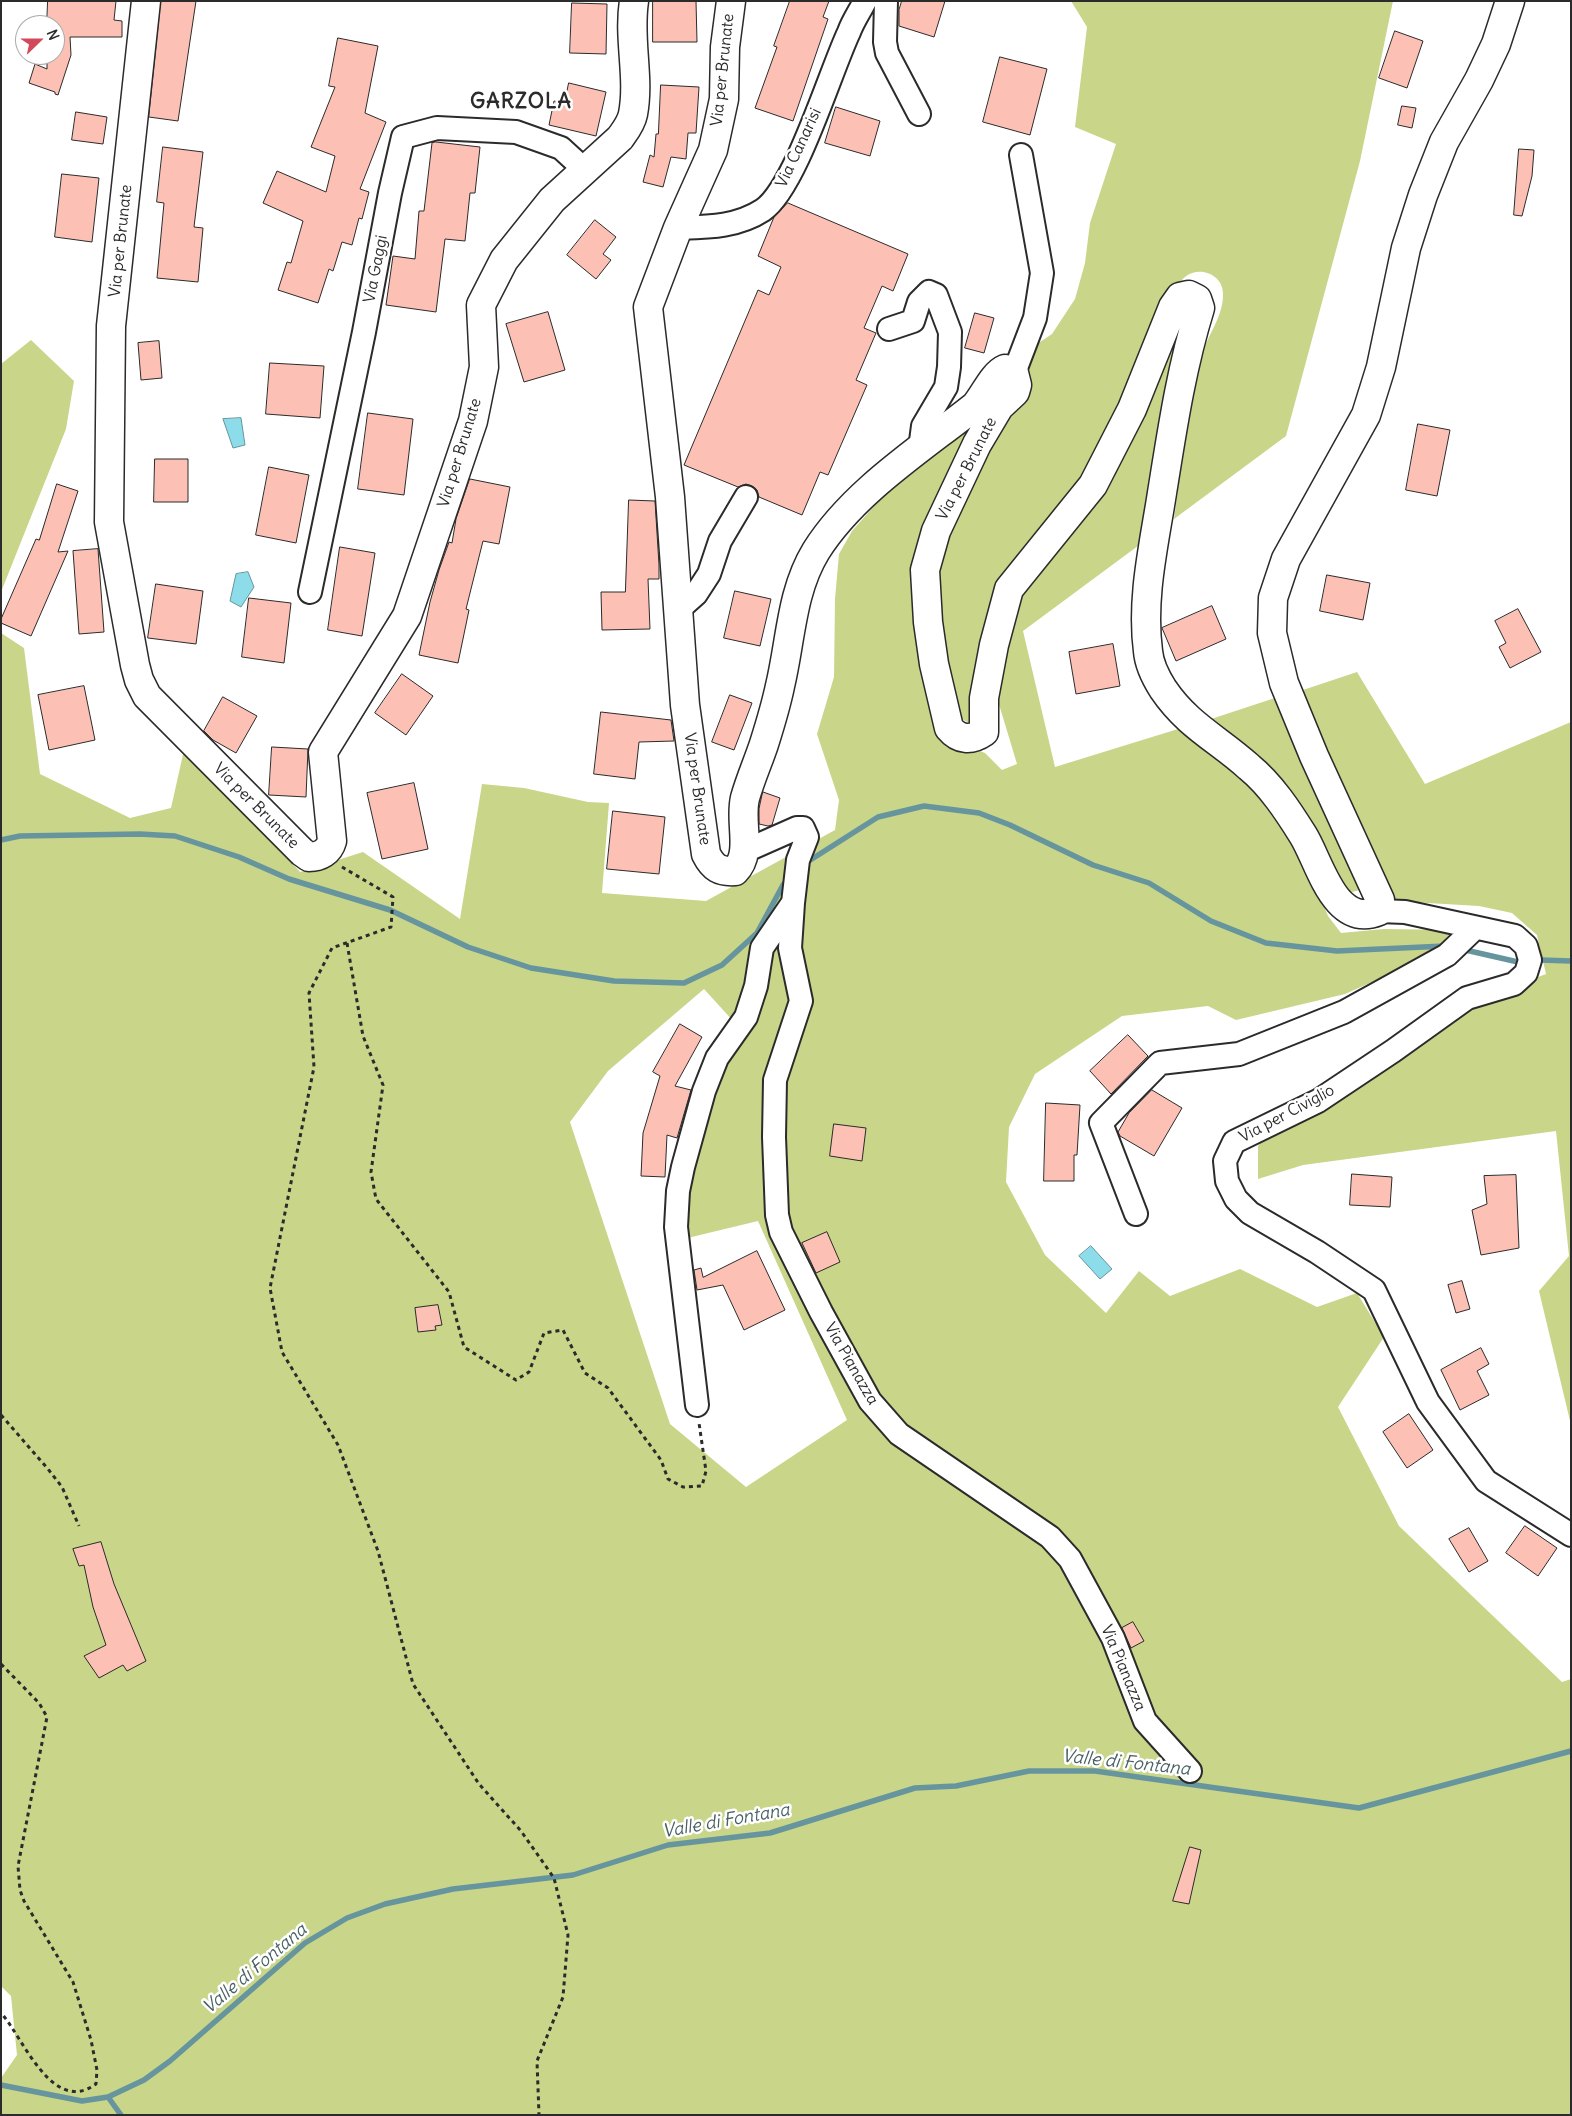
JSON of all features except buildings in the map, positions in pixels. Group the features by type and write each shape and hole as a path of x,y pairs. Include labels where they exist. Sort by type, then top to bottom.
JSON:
{"street":[{"name":"Via per Brunate","path":"146,1 111,326 109,522 135,665 139,680 147,696 309,857 320,855 328,850 332,841 323,752 407,616 473,421 484,367 481,305 504,260 552,200 620,138 628,128 633,116 635,91 631,19 634,1"},
{"name":"Via per Brunate","path":"730,1 725,47 724,99 714,150 678,228 648,307 670,497 686,705 706,854 710,862 717,870 727,872 735,871 742,864 745,852 742,822 745,799 764,743 780,685 796,597 802,578 816,552 833,528 885,475 976,406 1000,371 1005,369 1014,373 1018,385 1015,392 999,407 977,444 936,530 925,570 928,622 934,664 949,728 955,736 965,739 976,737 984,732 986,689 994,645 1009,589 1093,485 1132,408 1173,307 1180,297 1189,295 1197,299 1200,308 1179,390 1148,578 1146,630 1148,653 1154,673 1163,689 1193,724 1250,768 1274,793 1306,840 1335,897 1345,907 1357,913 1368,915 1379,911"},
{"name":"Via Canarisi","path":"678,228 718,227 747,219 765,209 777,195 794,167 849,31 865,1"},
{"path":"886,1 885,42 887,53 919,114"},
{"path":"1379,911 1380,900 1375,885 1314,756 1284,683 1272,633 1273,598 1286,559 1366,415 1381,367 1406,248 1423,196 1444,142 1479,80 1496,44 1510,1"},
{"name":"Via Gaggi","path":"310,592 364,332 390,193 403,137 437,128 516,132 561,148 585,170"},
{"path":"1014,373 1035,318 1042,273 1021,155"},
{"path":"889,329 913,321 919,302 929,292 936,295 950,332 950,367 946,387 923,426 920,449"},
{"path":"678,610 696,594 709,574 720,541 746,497"},
{"name":"Via Pianazza","path":"745,852 797,828 803,828 807,837 798,860 790,948 802,1001 775,1080 774,1137 777,1215 781,1232 821,1312 866,1393 884,1419 899,1434 1044,1533 1070,1559 1113,1638 1145,1721 1190,1771"},
{"name":"Via Pianazza","path":"697,1405 676,1228 678,1191 683,1167 710,1075 718,1058 746,1017 756,986 762,948 794,893"},
{"name":"Via per Civiglio","path":"1379,911 1405,912 1474,929 1515,936 1526,946 1530,960 1526,973 1514,984 1467,998 1393,1051 1318,1101 1234,1142 1225,1161 1227,1181 1236,1199 1250,1213 1317,1252 1374,1290 1428,1402 1486,1481 1571,1535"},
{"path":"1136,1214 1100,1123 1160,1063 1239,1054 1344,1012 1447,956 1474,929"}],"path":[{"path":"332,841 339,865 393,897 391,926 332,948 309,992 314,1067 270,1288 282,1352 338,1445 378,1550 413,1684 479,1784 522,1831 554,1878 568,1935 563,1997 537,2061 540,2115"},
{"path":"347,943 363,1036 382,1085 371,1172 376,1199 449,1292 464,1347 516,1380 529,1372 544,1333 563,1330 585,1373 608,1388 661,1460 668,1479 683,1488 702,1486 706,1470 697,1405"},
{"path":"1,1415 62,1487 79,1526"},
{"path":"1,1664 39,1703 47,1717 18,1866 20,1890 24,1901 73,1982 98,2070 96,2084 88,2091 72,2093 54,2085 32,2062 1,2013"}],"green space":[{"path":"1071,1 1393,1 1360,161 1286,436 1174,519 1197,372 1203,352 1221,310 1223,295 1220,282 1210,274 1197,272 1185,277 1176,290 1089,481 1007,582 974,721 969,723 955,715 934,569 944,534 988,448 1006,422 1024,403 1028,390 1027,372 1037,344 1052,334 1075,299 1085,263 1090,223 1116,144 1075,127 1087,27"},
{"path":"1185,307 1150,537 1023,631 1055,767 1178,729 1208,751 1231,764 1287,821 1328,916 1341,933 1384,929 1453,930 1430,956 1345,994 1236,1020 1208,1006 1122,1016 1035,1074 1009,1127 1006,1182 1045,1255 1106,1313 1139,1271 1170,1296 1240,1269 1317,1307 1357,1293 1384,1337 1338,1407 1399,1526 1562,1682 1571,1679 1571,2115 1,2115 1,2078 17,2055 11,1996 1,1986 1,633 24,648 40,774 130,818 171,808 184,750 252,817 300,872 363,852 460,919 482,784 524,788 588,802 609,803 602,893 706,901 835,830 839,800 817,734 834,677 835,599 839,554 852,531 892,486 990,402 931,527 925,643 975,749 985,753 1002,770 1017,764 998,701 1000,668 1019,596","holes":["704,989 734,1022 680,1211 675,1241 758,1221 847,1420 746,1487 670,1424 570,1122 608,1071"]},
{"path":"31,340 74,381 66,429 1,592 1,364"},
{"path":"1357,672 1425,784 1571,722 1571,1425 1539,1291 1569,1256 1556,1131 1303,1165 1258,1179 1258,1146 1269,1132 1477,1001 1546,974 1537,935 1512,913 1479,906 1394,901 1291,694"},
{"path":"1278,697 1360,890 1352,892 1346,889 1325,853 1205,721"}],"water":[{"path":"241,418 245,445 233,448 223,419"},
{"path":"248,572 254,587 241,607 230,601 236,574"},
{"path":"1091,1246 1112,1269 1100,1279 1079,1256"}],"waterway":[{"path":"804,864 878,817 924,806 979,813 1010,825 1093,865 1149,883 1211,921 1266,943 1337,951 1445,946"},
{"path":"1,840 20,836 140,834 175,836 239,857 289,879 390,910 468,947 531,968 614,981 684,983 722,965 757,933 783,885 789,879"},
{"path":"1461,949 1518,962"},
{"path":"1540,960 1571,961"},
{"name":"Valle di Fontana","path":"1,2085 82,2101 108,2097 144,2080 170,2061 305,1943 347,1918 385,1904 453,1889 573,1875 668,1845 770,1833 915,1788 956,1786 1029,1771 1095,1771 1359,1808 1571,1751"},
{"path":"108,2097 121,2115"}],"district":[{"name":"GARZOLA","path":"521,102"}]}
